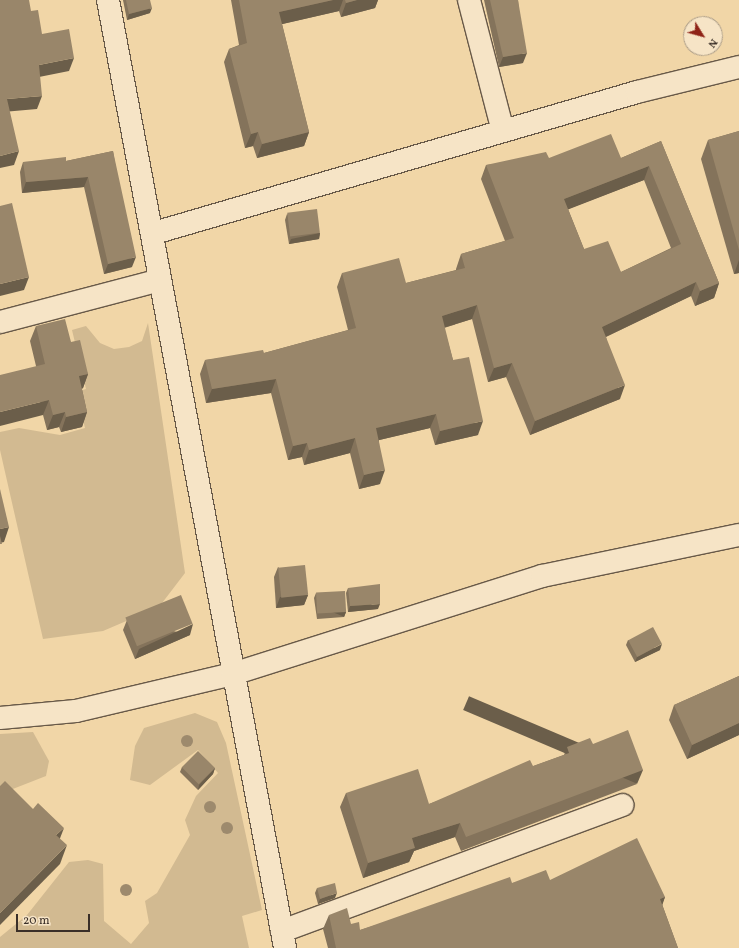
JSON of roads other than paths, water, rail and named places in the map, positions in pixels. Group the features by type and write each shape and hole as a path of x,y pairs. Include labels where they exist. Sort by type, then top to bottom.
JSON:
{"street":[{"path":"108,0 154,233 160,280 284,940 622,805"},
{"path":"469,0 503,131"},
{"path":"154,233 503,131 739,67"},
{"path":"0,322 160,280"},
{"path":"0,718 76,711 233,674 542,576 739,535"}]}
